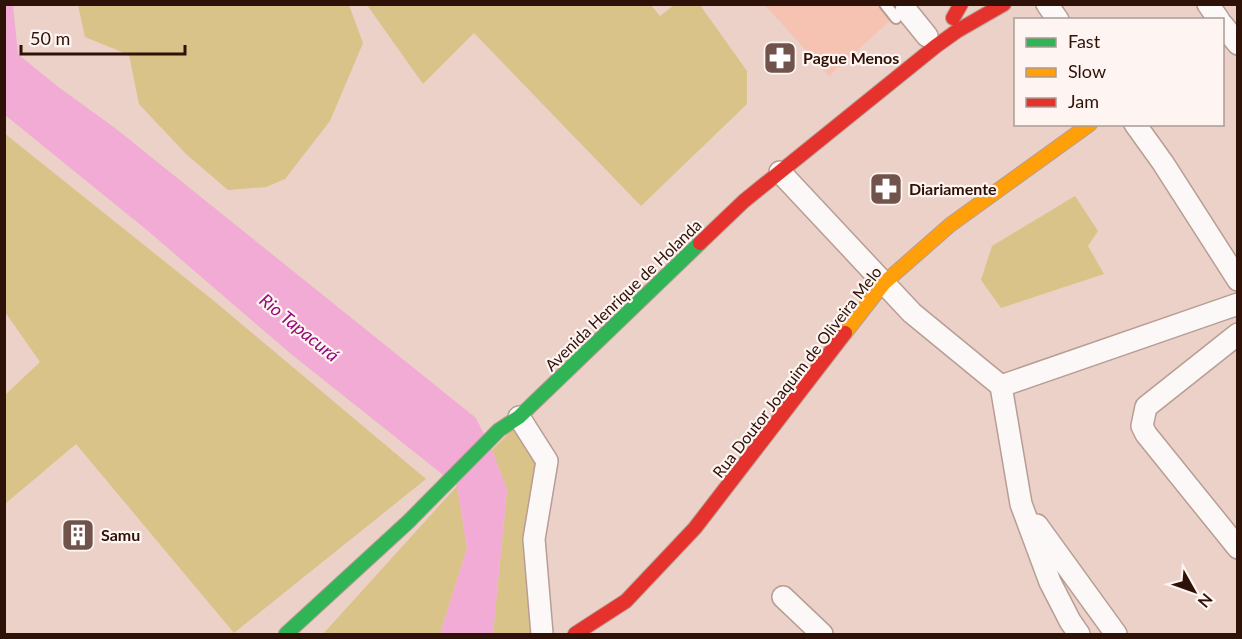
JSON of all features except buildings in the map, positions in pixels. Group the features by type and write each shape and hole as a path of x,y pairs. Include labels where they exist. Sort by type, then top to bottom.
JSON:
{"main road":[{"path":"953,18 961,4"},
{"path":"916,45 976,4"},
{"name":"Avenida Henrique de Holanda","path":"286,634 408,522 514,412 744,201 936,46 1004,4"},
{"name":"Rua Doutor Joaquim de Oliveira Melo","path":"575,634 626,601 695,528 884,283 950,225 1087,126"}],"street":[{"path":"1047,4 1057,18"},
{"path":"1208,4 1218,18"},
{"path":"897,9 916,45"},
{"path":"1224,26 1238,44"},
{"path":"1136,126 1163,163 1238,280"},
{"path":"780,172 912,313 1001,386 1021,504 1050,582 1079,634"},
{"path":"1001,386 1238,304"},
{"path":"1238,334 1146,407 1142,426 1146,434 1238,548"},
{"path":"514,412 547,460 534,539 542,634"},
{"path":"1021,504 1116,634"},
{"path":"783,597 822,634"}],"shaded area":[{"path":"650,4 660,16 674,5 700,5 747,71 747,104 641,206 474,33 423,84 367,5"},
{"path":"78,5 349,5 363,43 330,121 285,179 266,187 228,190 186,154 139,104 129,55 85,37"},
{"path":"765,5 907,5 829,76"},
{"path":"4,133 214,301 426,479 234,633 76,444 5,504 5,395 40,362 5,312"},
{"path":"1075,196 1098,231 1088,246 1104,274 1001,308 981,280 992,246"},
{"path":"517,425 542,461 537,634 493,634 507,490 492,450"},
{"path":"457,486 467,548 440,634 323,634"}],"water":[{"name":"Rio Tapacurá","path":"5,5 13,5 18,54 115,128 476,418 492,450 507,490 493,634 440,634 467,548 457,486 291,354 148,231 5,115"}],"traffic: fast":[{"path":"286,634 408,522 499,430 519,417 700,243"}],"traffic: slow":[{"path":"845,333 884,283 950,225 1087,126"}],"traffic: jam":[{"path":"953,18 961,4"},
{"path":"700,243 744,201 936,46 1004,4"},
{"path":"575,634 626,601 695,528 845,333"}],"place":[{"name":"Pague Menos","path":"780,58"},
{"name":"Diariamente","path":"886,189"},
{"name":"Samu","path":"78,535"}]}
